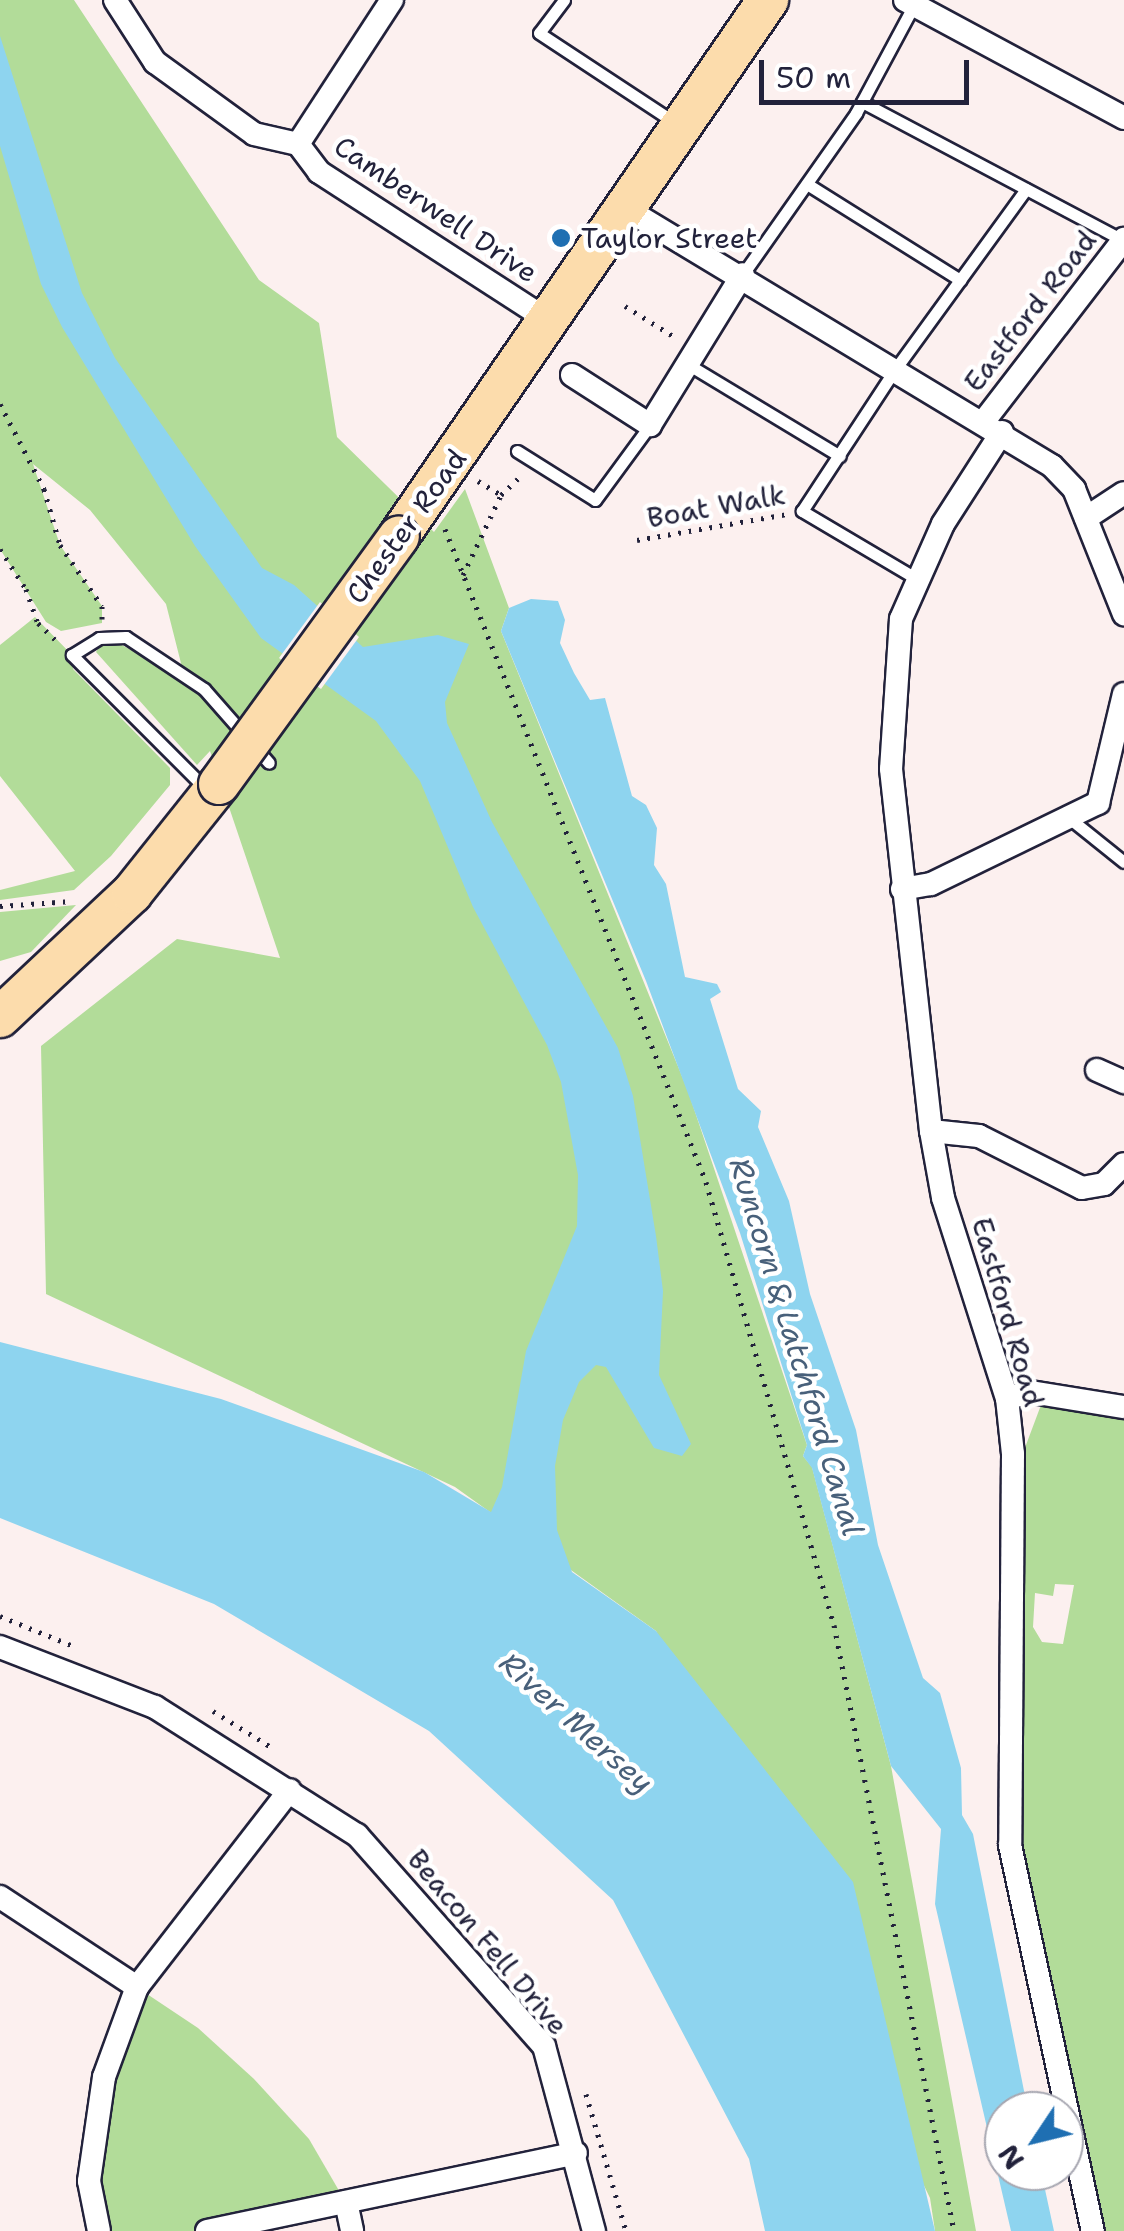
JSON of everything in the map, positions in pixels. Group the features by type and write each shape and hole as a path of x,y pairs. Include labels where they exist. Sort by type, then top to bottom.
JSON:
{"highway":[{"name":"Chester Road","path":"0,1017 132,893 215,789 399,536 677,124 768,0"}],"street":[{"name":"Camberwell Drive","path":"115,0 156,62 254,134 298,144 319,172 546,319"},
{"name":"Camberwell Drive","path":"298,144 392,0"},
{"path":"909,3 1124,118"},
{"path":"623,207 743,274 1052,466 1074,489 1124,614"},
{"name":"Eastford Road","path":"1093,2231 1010,1846 1013,1454 1007,1398 943,1198 930,1131 891,769 901,619 917,580 993,426 1123,240"},
{"path":"572,375 650,424 743,274"},
{"path":"1086,518 1124,493"},
{"path":"902,889 931,884 1098,804 1124,694"},
{"path":"1097,1070 1124,1082"},
{"path":"930,1131 979,1136 1082,1188 1104,1184 1124,1164"},
{"path":"1007,1398 1031,1392 1124,1406"},
{"name":"Beacon Fell Drive","path":"0,1647 155,1707 357,1836 544,2046 594,2231"},
{"path":"99,2231 89,2181 104,2077 137,1987 290,1790"},
{"path":"0,1897 137,1987"},
{"path":"206,2231 576,2153"},
{"path":"346,2202 352,2231"}],"lane":[{"path":"564,0 539,33 677,124"},
{"path":"743,274 862,102 909,3"},
{"path":"862,102 1123,240"},
{"path":"806,184 960,280"},
{"path":"917,580 802,512 896,368 1026,189"},
{"path":"692,358 840,456"},
{"path":"518,451 595,500 650,424"},
{"path":"215,789 72,655 99,638 126,637 204,689 269,762"},
{"path":"1068,818 1124,862"}],"path":[{"path":"625,306 692,358"},
{"path":"0,404 44,489 60,544 102,606 99,638"},
{"path":"463,575 502,495 538,464"},
{"path":"471,477 502,495"},
{"name":"Boat Walk","path":"637,540 802,512"},
{"path":"442,522 706,1182 834,1625 954,2231"},
{"path":"0,549 26,589 38,624 72,655"},
{"path":"0,906 80,900"}],"green space":[{"path":"0,0 74,0 259,280 319,323 337,437 434,532 465,489 509,608 501,631 688,1091 807,1445 803,1456 812,1467 891,1766 976,2231 935,2231 930,2198 656,1631 455,1487 46,1294 41,1046 177,939 280,958 210,751 197,765 96,652 102,642 118,643 185,679 166,604 90,510 33,464 60,545 102,606 102,623 61,631 46,622 0,549"},
{"path":"35,617 72,655 73,669 170,768 170,785 111,856 74,890 0,900 0,890 75,871 0,776 0,645"},
{"path":"76,905 31,952 0,961 0,912"},
{"path":"1059,1403 1124,1418 1124,2231 1097,2231 1084,2173 1084,2091 1065,2091 1010,1845 1023,1453 1041,1405","holes":["1055,1584 1074,1585 1063,1644 1042,1642 1033,1627 1035,1593 1053,1596"]},
{"path":"138,1988 198,2028 254,2079 309,2139 345,2201 203,2231 99,2231 90,2181"}],"water":[{"name":"River Mersey","path":"0,36 82,293 115,358 262,568 294,585 363,647 438,635 469,644 445,702 447,723 492,822 618,1048 633,1096 663,1291 659,1375 691,1444 682,1456 654,1448 606,1367 596,1365 579,1382 563,1420 555,1466 557,1530 572,1572 656,1631 853,1882 935,2231 765,2231 749,2159 613,1900 429,1731 214,1604 0,1518 0,1342 221,1399 424,1472 491,1512 502,1487 526,1351 577,1226 578,1175 561,1082 547,1045 473,907 420,781 376,721 261,638 195,546 62,327 41,284 0,146"},
{"name":"Runcorn & Latchford Canal","path":"531,599 558,601 565,620 560,643 590,700 605,698 632,796 646,805 657,828 654,865 666,884 685,977 717,984 721,992 710,999 738,1089 761,1111 758,1127 789,1201 810,1294 856,1430 878,1545 923,1678 940,1693 961,1768 962,1815 973,1834 1024,2091 984,2091 984,2115 935,1904 941,1829 891,1766 812,1468 803,1456 807,1445 740,1233 646,981 501,631 509,608"},
{"path":"1002,2191 1045,2191 1054,2231 1011,2231"}],"pier":[{"path":"320,602 359,637 321,689 279,658"}],"place":[{"name":"Taylor Street","path":"561,238"}]}
